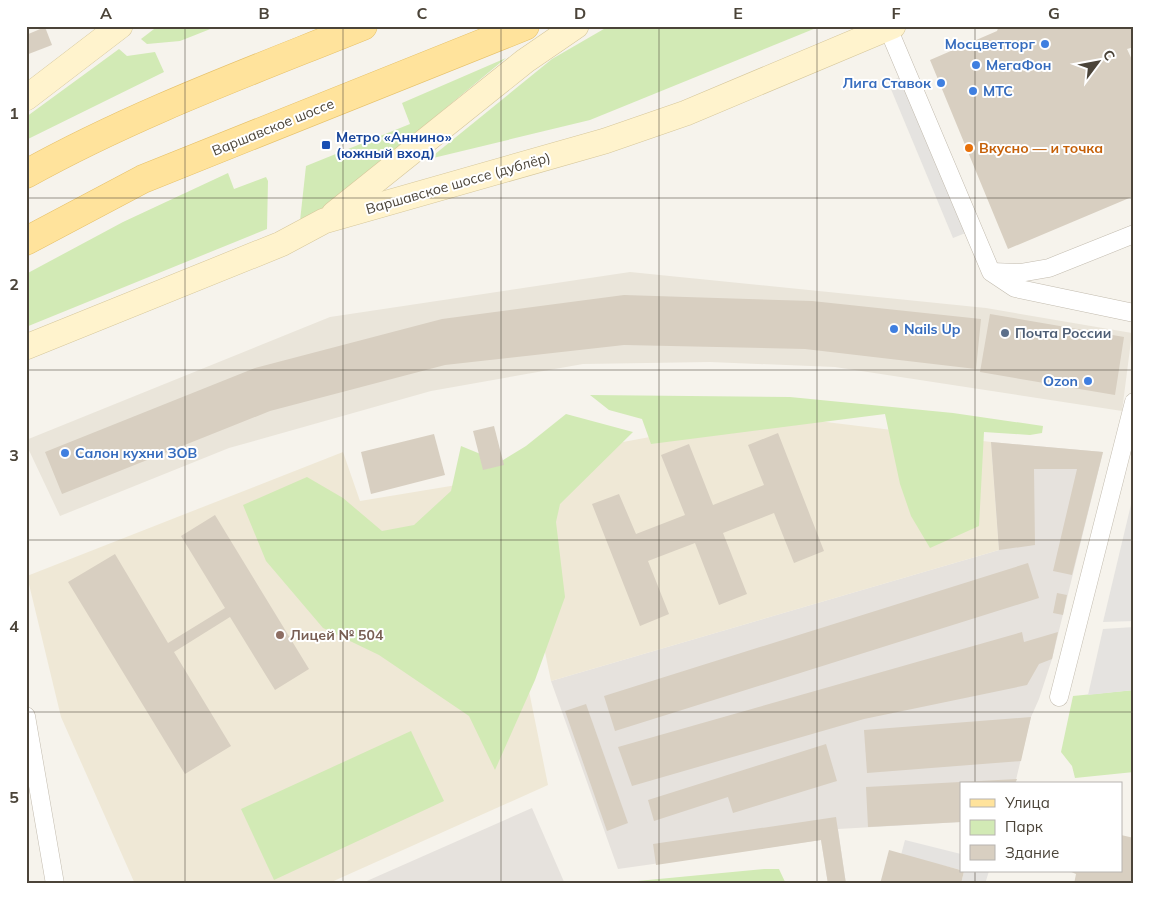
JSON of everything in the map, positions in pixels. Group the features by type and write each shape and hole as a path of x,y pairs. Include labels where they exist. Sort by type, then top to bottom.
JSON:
{"main road":[{"path":"26,98 120,26"},
{"path":"26,174 118,127 183,98 363,26"},
{"name":"Варшавское шоссе","path":"26,241 143,179 525,26"},
{"path":"324,221 524,61 576,26"},
{"name":"Варшавское шоссе (дублёр)","path":"26,347 281,244 324,221 605,141 686,113 890,27"}],"street":[{"path":"890,27 1004,278"},
{"path":"1004,278 1049,268 1134,234"},
{"path":"1004,278 1134,313"},
{"path":"1059,697 1134,402"},
{"path":"26,716 55,884"}],"shaded area":[{"path":"903,76 968,232 953,238 888,82"},
{"path":"630,272 986,308 1132,333 1122,411 835,367 710,362 583,364 431,391 229,448 60,516 26,444 26,440 330,317"},
{"path":"768,415 991,442 999,550 551,681 508,474 623,442"},
{"path":"991,442 1103,452 1052,659 1031,717 1015,782 960,782 960,822 838,829 846,884 828,884 821,840 618,869 551,681 999,550"},
{"name":"Лицей № 504","path":"343,452 360,501 493,479 528,686 548,785 327,884 135,884 61,717 27,576"},
{"path":"1134,492 1134,621 1103,622"},
{"path":"1134,627 1134,690 1088,695 1103,629"},
{"path":"532,808 565,884 360,884"},
{"path":"905,840 960,854 960,870 901,855"},
{"path":"964,872 989,872 985,884 961,884"}],"green space":[{"path":"158,26 218,26 180,41 147,44 141,39"},
{"path":"609,26 821,26 590,120 429,159 552,59"},
{"path":"119,49 127,56 155,52 164,72 26,140 26,117"},
{"path":"506,58 319,213 300,221 306,166 410,124 402,103"},
{"path":"228,173 234,189 266,177 268,181 267,229 26,327 26,274 123,222"},
{"path":"590,395 790,397 953,413 1043,426 1042,433 1030,435 984,432 979,526 930,548 911,516 900,484 885,414 651,444 642,419 609,410"},
{"path":"566,414 633,432 560,504 556,522 565,597 535,680 495,770 469,716 379,655 323,628 266,561 243,505 307,477 343,498 382,531 414,525 451,491 461,446 500,462 526,446"},
{"path":"1134,690 1134,772 1075,778 1072,766 1061,752 1073,696"},
{"path":"411,731 444,801 274,880 241,809"},
{"path":"779,869 786,884 606,884"}],"building":[{"path":"999,26 1134,26 1134,47 1127,49 1134,64 1134,196 1008,249 930,60 997,31"},
{"path":"45,27 52,45 26,55 26,35"},
{"path":"624,295 812,301 981,319 976,369 805,349 624,345 445,365 270,411 62,494 45,452 255,368 442,319"},
{"path":"990,314 1124,337 1115,395 980,372"},
{"path":"494,426 504,465 483,470 473,431"},
{"path":"778,433 824,551 794,563 774,513 723,533 747,594 719,605 695,543 648,561 669,614 640,626 592,504 619,494 636,534 685,515 661,455 689,444 713,505 764,485 748,445"},
{"path":"434,434 445,475 371,494 361,452"},
{"path":"991,442 1103,452 1072,575 1053,571 1077,469 1034,469 1035,545 999,550"},
{"path":"215,515 309,669 275,690 230,617 174,652 231,746 185,774 68,582 115,554 168,643 225,608 181,536"},
{"path":"1028,563 1039,598 615,731 604,696"},
{"path":"1057,593 1067,595 1063,615 1053,613"},
{"path":"1022,632 1024,642 1058,632 1052,659 1039,664 1027,685 864,719 632,786 618,747"},
{"path":"586,704 628,823 607,831 565,711"},
{"path":"1031,717 1021,761 867,773 864,730"},
{"path":"826,744 837,781 733,813 728,797 654,821 648,800"},
{"path":"1017,779 1016,782 960,782"},
{"path":"960,782 960,822 868,827 866,787"},
{"path":"836,817 846,884 828,884 821,840 656,865 653,844"},
{"path":"1122,835 1134,838 1134,884 1110,884 1100,881 1099,884 1074,884 1076,874 1071,872 1122,872"},
{"path":"889,850 964,872 961,884 880,884"}],"place":[{"name":"Мосцветторг","path":"1045,44"},
{"name":"МегаФон","path":"976,65"},
{"name":"Лига Ставок","path":"941,83"},
{"name":"МТС","path":"973,91"},
{"name":"Метро «Аннино» (южный вход)","path":"326,145"},
{"name":"Вкусно — и точка","path":"969,148"},
{"name":"Nails Up","path":"894,329"},
{"name":"Почта России","path":"1005,333"},
{"name":"Ozon","path":"1088,381"},
{"name":"Салон кухни ЗОВ","path":"65,453"},
{"name":"Лицей № 504","path":"280,635"}]}
